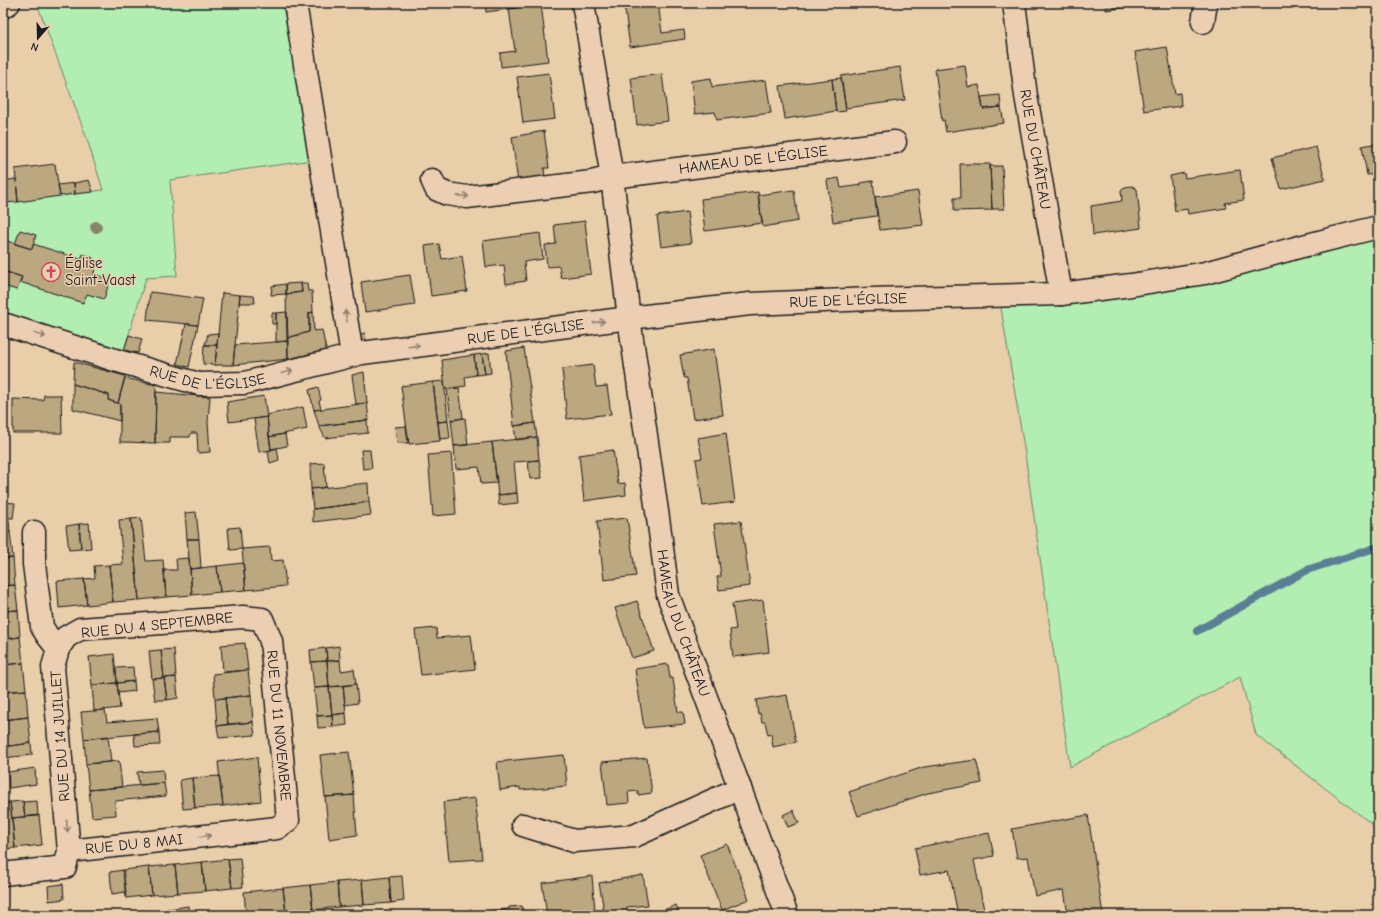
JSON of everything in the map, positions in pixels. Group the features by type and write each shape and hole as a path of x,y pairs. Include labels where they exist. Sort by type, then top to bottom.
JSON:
{"street":[{"path":"3,7 8,3"},
{"path":"295,3 352,355"},
{"path":"583,3 612,177 628,318"},
{"name":"RUE DU CHÂTEAU","path":"1014,3 1026,96 1061,294"},
{"name":"HAMEAU DE L'ÉGLISE","path":"432,180 436,189 447,194 467,197 592,182 612,177 895,142"},
{"name":"RUE DE L'ÉGLISE","path":"3,324 199,384 245,383 352,355 628,318 750,304 1061,294 1131,285 1204,273 1378,227"},
{"name":"HAMEAU DU CHÂTEAU","path":"628,318 668,595 787,915"},
{"name":"RUE DU 14 JUILLET","path":"34,532 34,564 42,627 58,649 53,667 69,851"},
{"name":"RUE DU 4 SEPTEMBRE","path":"58,649 66,637 80,629 243,617 262,619"},
{"name":"RUE DU 11 NOVEMBRE","path":"262,619 271,641 288,820 278,828"},
{"path":"523,825 574,841 634,836 740,788"},
{"name":"RUE DU 8 MAI","path":"3,874 65,867 69,851 278,828"}],"green space":[{"path":"43,3 286,3 313,160 170,180 177,276 146,278 124,350 3,312 3,203 103,190 87,139 39,9"},
{"path":"1378,227 1378,827 1373,825 1256,735 1240,677 1070,767 1025,454 999,296 1061,294"}],"building":[{"path":"485,3 515,3 516,8 486,12"},
{"path":"624,3 658,3 662,33 684,30 685,39 630,47"},
{"path":"1105,3 1146,3 1147,5 1106,10"},
{"path":"541,4 548,61 501,67 500,53 515,51 509,9"},
{"path":"1167,47 1175,94 1180,93 1181,106 1144,111 1135,52"},
{"path":"965,65 968,87 979,85 983,109 1001,107 1004,123 946,132 944,120 942,121 935,69"},
{"path":"900,67 905,100 846,108 841,76"},
{"path":"549,73 555,119 523,123 517,77"},
{"path":"662,74 668,121 637,125 631,78"},
{"path":"711,78 712,87 766,80 771,113 717,120 715,112 695,114 691,81"},
{"path":"841,78 846,111 836,112 832,79"},
{"path":"832,79 836,111 785,119 780,86"},
{"path":"1000,95 1001,107 983,109 981,97"},
{"path":"544,131 549,168 544,168 545,179 518,183 512,137"},
{"path":"1378,143 1378,174 1367,175 1362,146"},
{"path":"1316,147 1325,179 1281,189 1272,158"},
{"path":"55,164 60,196 18,202 15,169"},
{"path":"960,164 990,164 992,210 954,211 954,198 961,198"},
{"path":"990,166 1002,166 1004,209 992,209"},
{"path":"1240,170 1244,200 1225,203 1226,208 1188,214 1187,209 1175,211 1170,176 1184,173 1185,178"},
{"path":"839,178 841,188 861,185 860,183 873,181 877,216 833,222 827,180"},
{"path":"16,179 18,202 3,203 3,181"},
{"path":"89,180 93,192 75,194 74,183"},
{"path":"74,183 75,194 60,196 58,185"},
{"path":"1132,186 1137,189 1141,228 1093,235 1091,206 1122,201 1121,191 1125,187"},
{"path":"794,190 798,221 763,227 758,195"},
{"path":"918,191 923,225 880,230 875,197"},
{"path":"758,192 762,223 705,231 701,199"},
{"path":"687,212 691,243 661,247 657,216"},
{"path":"585,221 591,274 561,278 559,266 547,267 545,245 556,244 554,225"},
{"path":"20,230 36,235 32,249 15,244"},
{"path":"540,233 543,259 524,262 526,281 506,284 504,265 486,267 483,241"},
{"name":"Église Saint-Vaast","path":"7,241 32,249 33,244 96,264 94,274 110,280 104,299 87,294 83,303 20,282 22,277 3,271 3,242"},
{"path":"439,244 442,259 462,256 467,291 431,296 425,246"},
{"path":"83,254 93,258 91,262 81,259"},
{"path":"3,271 22,277 17,290 3,286"},
{"path":"410,275 415,305 365,312 361,282"},
{"path":"301,283 307,283 308,291 312,291 313,312 309,313 309,332 287,338 286,294 302,292"},
{"path":"301,283 302,292 286,294 286,284"},
{"path":"286,284 286,294 271,295 272,286"},
{"path":"150,292 203,299 198,325 147,320"},
{"path":"222,293 240,295 233,365 215,365"},
{"path":"240,295 254,296 255,303 239,303"},
{"path":"287,312 288,341 276,342 276,313"},
{"path":"313,312 314,331 322,330 326,350 288,359 287,338 309,332 309,313"},
{"path":"272,313 276,313 276,324 272,324"},
{"path":"186,324 198,325 189,367 177,364"},
{"path":"218,333 217,345 205,345 208,334"},
{"path":"365,333 366,341 359,343 357,335"},
{"path":"129,335 142,339 138,353 124,350"},
{"path":"288,341 288,359 233,365 235,345"},
{"path":"204,345 217,345 215,365 203,364"},
{"path":"524,348 535,423 514,426 506,351"},
{"path":"714,349 723,415 693,419 687,378 684,378 680,355"},
{"path":"489,353 491,373 485,374 482,354"},
{"path":"482,354 485,374 476,375 474,355"},
{"path":"474,355 476,375 465,377 466,386 445,389 442,360"},
{"path":"74,362 125,376 118,403 108,400 109,395 73,384"},
{"path":"593,365 596,387 607,386 611,414 567,419 562,369"},
{"path":"364,372 367,403 356,404 352,375"},
{"path":"125,378 156,385 155,443 120,442 120,404 118,403"},
{"path":"444,381 448,421 438,422 433,382"},
{"path":"433,382 440,441 409,444 401,386"},
{"path":"73,384 109,395 108,400 120,404 120,421 73,409"},
{"path":"318,387 321,400 319,401 321,409 314,410 309,390"},
{"path":"459,388 463,418 451,420 447,389"},
{"path":"156,392 210,397 208,421 210,452 198,453 197,433 191,433 190,437 170,437 170,443 155,443"},
{"path":"44,395 61,395 62,433 13,433 13,399 43,400"},
{"path":"264,396 267,417 229,422 227,402"},
{"path":"367,403 369,420 319,426 314,410"},
{"path":"303,407 307,429 269,437 267,415"},
{"path":"267,417 271,450 259,452 254,419"},
{"path":"465,418 468,445 454,446 451,420"},
{"path":"367,420 368,433 325,438 319,426"},
{"path":"448,421 450,438 440,439 438,422"},
{"path":"535,423 537,437 516,440 514,426"},
{"path":"406,426 408,443 397,443 395,427"},
{"path":"726,433 735,502 703,506 696,459 702,458 698,438"},
{"path":"285,434 287,446 271,449 269,437"},
{"path":"537,437 539,460 514,462 517,493 498,495 492,442"},
{"path":"492,442 497,483 481,484 479,467 456,469 454,446"},
{"path":"277,448 279,460 270,463 268,451"},
{"path":"361,450 370,450 372,468 363,469"},
{"path":"613,450 618,484 625,483 626,495 584,501 579,455"},
{"path":"451,453 456,514 433,516 428,455"},
{"path":"539,460 542,478 530,479 528,461"},
{"path":"324,463 326,487 311,489 310,464"},
{"path":"368,483 369,502 313,509 311,489"},
{"path":"517,493 518,503 499,505 498,495"},
{"path":"3,502 15,503 13,518 3,518"},
{"path":"369,502 371,515 313,522 313,509"},
{"path":"196,512 199,539 187,539 185,513"},
{"path":"141,518 146,561 163,560 166,597 139,600 131,519"},
{"path":"627,518 636,576 604,580 597,521"},
{"path":"131,519 139,600 113,602 109,565 123,564 119,520"},
{"path":"9,520 10,532 3,533 3,521"},
{"path":"741,521 750,586 719,590 717,577 721,576 714,524"},
{"path":"89,523 91,548 81,549 79,524"},
{"path":"79,524 81,549 69,550 66,526"},
{"path":"240,527 242,549 230,550 228,528"},
{"path":"10,532 13,558 3,559 3,533"},
{"path":"187,539 199,539 201,568 190,569"},
{"path":"270,547 271,561 283,560 286,586 246,590 242,549"},
{"path":"13,558 15,585 3,586 3,559"},
{"path":"189,558 192,595 166,597 164,570 177,570 176,559"},
{"path":"243,563 246,590 220,592 217,566"},
{"path":"109,565 113,602 87,605 84,579 95,578 94,566"},
{"path":"217,566 220,592 192,595 190,569"},
{"path":"84,579 87,605 59,608 57,581"},
{"path":"15,585 18,610 3,611 3,586"},
{"path":"763,600 769,652 733,657 730,630 736,629 732,604"},
{"path":"637,601 654,651 632,658 615,608"},
{"path":"18,610 20,637 3,639 3,611"},
{"path":"436,628 437,638 471,635 475,669 421,675 415,630"},
{"path":"20,637 23,663 3,665 3,639"},
{"path":"245,643 248,670 223,672 221,645"},
{"path":"339,646 340,660 327,661 326,648"},
{"path":"326,648 327,661 311,662 310,650"},
{"path":"174,649 176,677 164,678 161,650"},
{"path":"161,650 164,678 152,679 149,651"},
{"path":"114,654 117,683 92,685 89,657"},
{"path":"340,660 341,671 354,669 356,684 329,687 327,661"},
{"path":"327,661 329,687 314,688 311,662"},
{"path":"23,663 26,690 3,692 3,665"},
{"path":"668,664 670,678 673,679 678,712 683,712 685,724 644,728 635,669"},
{"path":"133,667 134,681 117,683 116,668"},
{"path":"248,670 251,695 215,699 213,674"},
{"path":"176,677 178,698 167,700 164,678"},
{"path":"164,678 167,700 155,700 152,679"},
{"path":"134,681 135,691 118,693 117,683"},
{"path":"117,683 120,708 94,711 92,685"},
{"path":"356,684 358,703 345,705 343,686"},
{"path":"343,686 346,713 332,715 329,687"},
{"path":"329,687 332,715 317,716 314,688"},
{"path":"26,690 28,717 3,720 3,692"},
{"path":"251,695 253,722 228,724 225,698"},
{"path":"787,695 796,742 773,747 771,734 768,735 765,722 762,722 760,713 758,714 756,700"},
{"path":"225,698 228,724 217,726 215,699"},
{"path":"105,710 107,722 157,718 159,732 84,739 81,712"},
{"path":"346,713 347,725 333,727 332,715"},
{"path":"332,715 333,727 318,728 317,716"},
{"path":"28,717 31,743 3,747 3,720"},
{"path":"253,722 255,735 219,738 217,726"},
{"path":"159,732 160,745 135,746 134,734"},
{"path":"108,736 111,762 86,764 84,739"},
{"path":"31,743 32,755 3,758 3,747"},
{"path":"349,752 354,795 325,797 320,755"},
{"path":"564,755 567,786 520,790 520,787 500,790 497,762"},
{"path":"257,757 261,801 223,806 218,762"},
{"path":"647,758 652,793 638,795 638,791 628,792 629,803 607,805 602,762"},
{"path":"976,760 982,783 928,793 858,816 849,792 924,767"},
{"path":"119,761 122,787 89,790 86,764"},
{"path":"35,768 36,784 9,788 8,772"},
{"path":"163,770 164,783 139,785 137,772"},
{"path":"219,776 223,806 195,808 192,778"},
{"path":"192,778 195,808 183,809 180,780"},
{"path":"164,783 166,796 115,801 116,815 92,817 89,790"},
{"path":"354,795 357,835 329,839 325,797"},
{"path":"475,798 482,859 449,861 443,802"},
{"path":"23,801 25,817 12,818 10,802"},
{"path":"37,801 38,816 25,817 23,802"},
{"path":"10,802 15,848 3,849 3,803"},
{"path":"793,810 799,823 788,827 783,815"},
{"path":"39,815 42,845 15,848 12,818"},
{"path":"1088,815 1103,915 1068,915 1064,890 1035,896 1028,857 1017,858 1012,829"},
{"path":"989,833 994,856 974,860 985,915 931,915 957,910 949,870 920,875 915,848"},
{"path":"727,844 749,899 722,910 700,855"},
{"path":"240,858 243,887 232,888 228,859"},
{"path":"228,859 232,888 205,891 202,862"},
{"path":"202,862 205,891 178,893 175,865"},
{"path":"175,865 178,893 152,895 149,867"},
{"path":"149,867 152,895 126,898 123,870"},
{"path":"123,870 126,892 112,894 110,872"},
{"path":"643,875 648,905 627,907 627,915 603,915 603,905 599,883"},
{"path":"402,876 404,901 391,903 389,877"},
{"path":"592,876 595,911 547,915 542,883"},
{"path":"389,877 391,903 364,905 362,880"},
{"path":"362,880 364,905 339,907 337,882"},
{"path":"337,882 339,907 313,910 310,885"},
{"path":"63,884 64,899 49,901 48,886"},
{"path":"310,885 313,910 286,913 283,888"},
{"path":"283,888 286,913 246,915 244,892"},
{"path":"676,905 680,915 654,915 654,914"},
{"path":"188,906 189,915 177,915 176,908"},
{"path":"522,906 523,915 473,915 473,912 509,909 509,907"},
{"path":"176,908 177,915 167,915 166,909"}],"waterway":[{"path":"1197,631 1307,570 1378,547"}],"place":[{"name":"Église Saint-Vaast","path":"51,272"}]}
